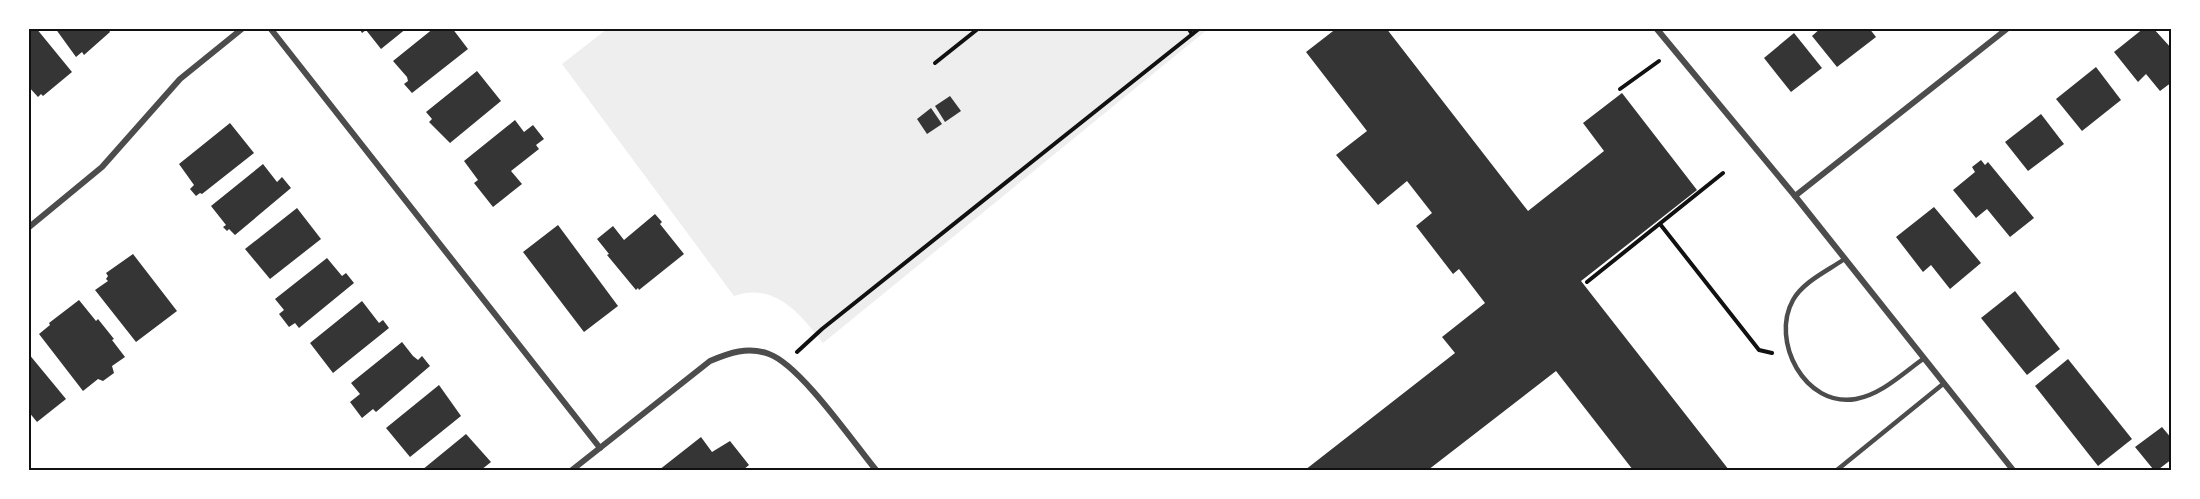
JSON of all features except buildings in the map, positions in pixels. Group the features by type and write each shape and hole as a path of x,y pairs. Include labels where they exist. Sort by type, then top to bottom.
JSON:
{"street":[{"path":"28,228 102,167 180,79 243,28"},
{"path":"270,28 600,448"},
{"path":"1656,28 1795,196 2013,471"},
{"path":"1795,196 2008,28"},
{"path":"572,471 710,362 744,350 768,353 785,363 815,394 876,471"}],"lane":[{"path":"1844,260 1807,285 1794,297 1788,311 1785,333 1791,360 1803,379 1818,391 1835,398 1854,399 1872,395 1923,359"},
{"path":"1837,471 1943,384"}],"path":[{"path":"935,63 980,28"},
{"path":"1188,28 1192,34"},
{"path":"785,363 822,329 1200,28"},
{"path":"1620,89 1674,50"},
{"path":"1587,282 1723,173"},
{"path":"1660,224 1759,350 1791,360"}],"shaded area":[{"path":"607,29 1208,29 823,343 796,312 774,297 762,293 734,296 562,64"}]}
